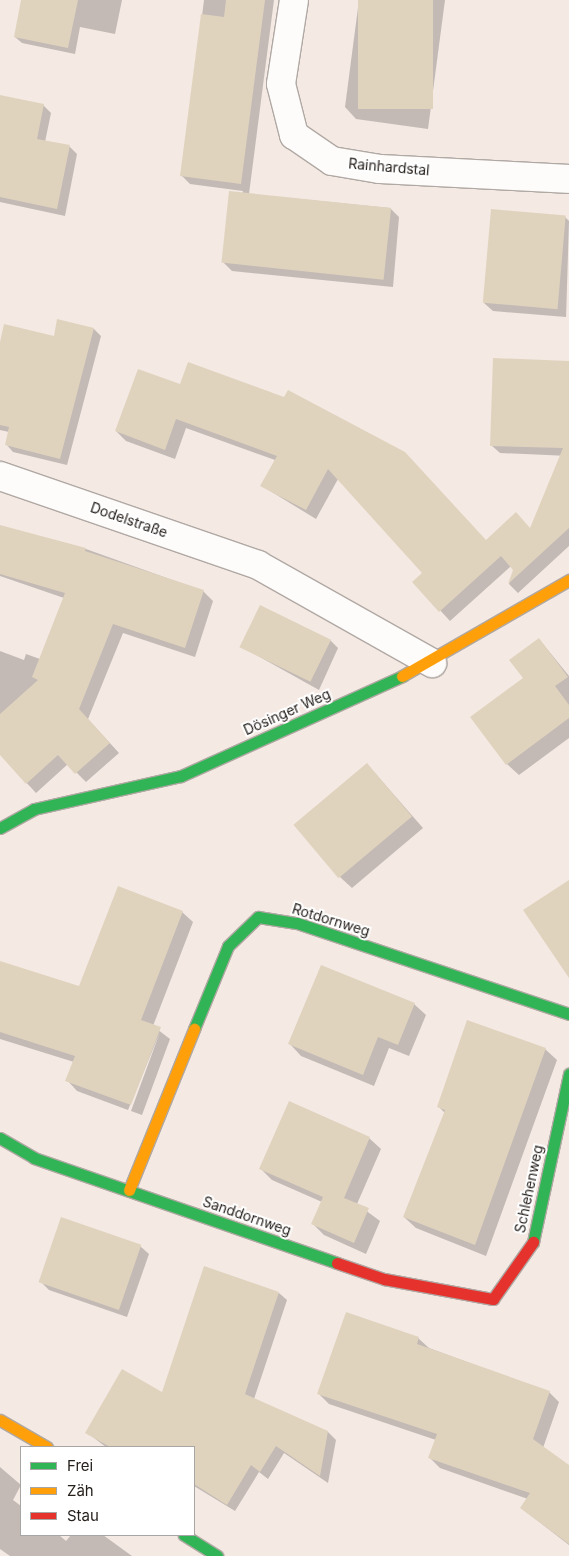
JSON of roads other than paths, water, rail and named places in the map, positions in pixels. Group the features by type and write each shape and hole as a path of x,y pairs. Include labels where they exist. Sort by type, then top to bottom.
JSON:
{"street":[{"name":"Rainhardstal","path":"294,0 281,84 294,136 332,161 380,169 569,179"},
{"name":"Dodelstraße","path":"0,476 258,565 432,663"},
{"name":"Dösinger Weg","path":"0,828 34,809 182,776 432,663 569,580"},
{"name":"Rotdornweg","path":"128,1190 228,946 258,917 297,923 569,1014"},
{"name":"Schlehenweg","path":"493,1299 534,1241 569,1074"},
{"name":"Sanddornweg","path":"0,1138 34,1158 384,1279 493,1299"},
{"path":"0,1420 45,1446"},
{"path":"186,1536 217,1556"}]}
